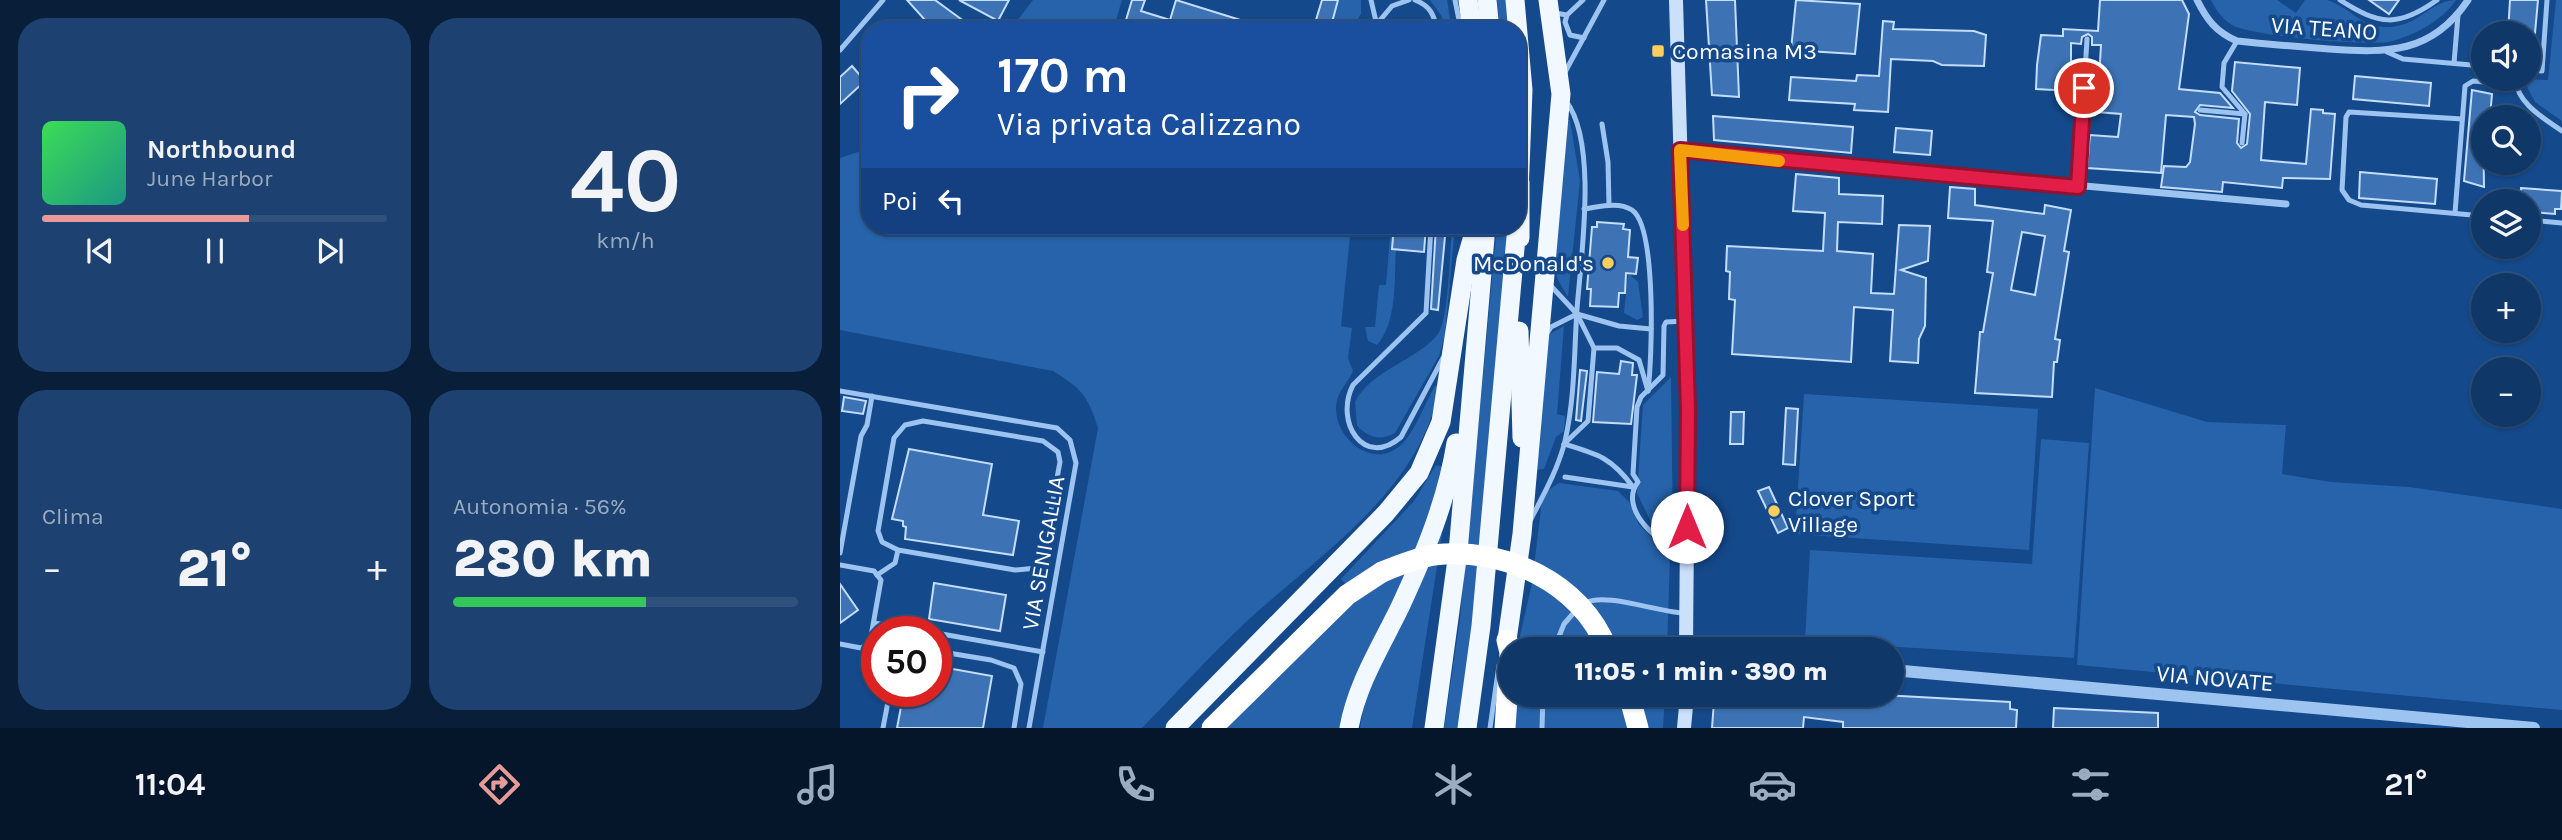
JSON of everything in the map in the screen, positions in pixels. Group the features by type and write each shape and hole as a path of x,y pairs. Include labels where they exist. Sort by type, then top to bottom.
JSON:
{"highway":[{"path":"1468,0 1471,21"},
{"path":"1487,0 1489,21"},
{"path":"1515,0 1517,21"},
{"path":"1507,637 1522,534 1561,88 1555,8"},
{"path":"1175,728 1367,533 1419,473 1441,422 1466,260 1473,235"},
{"path":"1434,728 1458,551 1485,235"},
{"path":"1467,728 1481,626 1516,235"},
{"path":"1520,235 1519,399 1527,480"},
{"path":"1349,728 1359,691 1406,594 1444,497 1475,353"},
{"path":"1212,728 1348,595 1382,572 1434,555 1473,554 1510,562 1544,578 1575,600 1599,628 1602,637"},
{"path":"1505,728 1506,707"},
{"path":"1622,707 1628,728"},
{"path":"1632,707 1638,728"}],"main road":[{"path":"1676,0 1685,321 1686,637"},
{"path":"1675,728 1677,707"},
{"path":"1684,728 1686,707"}],"street":[{"name":"VIA TEANO","path":"2197,0 2212,25 2223,35 2237,41 2387,52 2412,46 2432,37 2458,15 2468,0"},
{"path":"1680,150 2286,204"},
{"name":"VIA NOVATE","path":"1904,671 2534,728"}],"lane":[{"path":"865,21 883,0"},
{"path":"1371,0 1376,21"},
{"path":"1381,21 1392,6 1409,0"},
{"path":"1415,0 1427,5 1435,21"},
{"path":"1455,0 1459,21"},
{"path":"1583,0 1555,8 1570,35 1584,38"},
{"path":"1522,534 1553,478 1564,444 1577,367 1577,314 1585,180 1576,114 1561,88 1604,0"},
{"path":"2340,0 2370,17 2388,21 2420,13 2437,0"},
{"path":"2541,71 2547,0"},
{"path":"2454,63 2458,15"},
{"path":"840,50 861,26"},
{"path":"2078,187 2087,39"},
{"path":"2237,41 2224,63 2222,87 2245,114 2242,143"},
{"path":"2387,52 2403,59 2471,65"},
{"path":"2455,213 2462,119 2468,82 2471,82"},
{"path":"2521,91 2531,108 2562,131"},
{"path":"2200,110 2245,114"},
{"path":"2462,119 2349,112 2346,117 2341,181 2342,190 2350,200 2361,205 2471,215"},
{"path":"1602,124 1608,162 1609,205"},
{"path":"1584,209 1609,205 1633,211 1642,221 1647,236 1651,329 1648,391"},
{"path":"2541,221 2562,223"},
{"path":"1431,235 1428,306 1424,317 1353,385 1346,398 1345,414 1349,430 1361,442 1374,447 1390,446 1401,437 1457,327"},
{"path":"1544,278 1577,314 1594,348 1588,421 1564,444"},
{"path":"1539,344 1552,327 1577,314 1619,326 1651,329"},
{"path":"1633,487 1638,482 1633,474 1637,407 1663,375 1665,322 1685,321"},
{"path":"1594,348 1617,348 1639,360 1648,391"},
{"name":"VIA SENIGALLIA","path":"840,391 1057,428 1070,440 1076,463 1029,728"},
{"path":"840,553 861,436 867,425 872,396"},
{"path":"923,421 1044,441 1058,452 1060,462 1042,560 1037,568 1015,570 898,550 882,542 878,531 894,438 905,425 923,421"},
{"path":"1564,444 1598,454 1613,462 1633,487 1633,500 1648,531 1672,549 1687,551"},
{"path":"1565,477 1633,487"},
{"path":"877,575 895,563 898,550"},
{"path":"840,565 874,571 881,580 875,616"},
{"path":"1559,637 1570,614 1594,598 1606,598 1651,610 1687,614"},
{"path":"952,637 1043,652"},
{"path":"840,644 861,648"},
{"path":"952,654 991,660 1014,668 1021,684 1014,728"},
{"path":"1490,728 1498,673"},
{"path":"883,728 887,707"},
{"path":"1542,728 1543,707"}],"shaded area":[{"path":"1033,0 1122,0 1116,21 1017,21"},
{"path":"1338,0 1361,0 1361,14 1356,21 1332,21"},
{"path":"1430,0 1447,0 1450,21 1443,21"},
{"path":"1497,0 1509,0 1511,21 1499,21"},
{"path":"2211,0 2277,0 2296,13 2305,0 2327,0 2369,24 2387,27 2408,23 2439,4 2456,0 2443,15 2416,32 2388,42 2357,43 2243,29 2225,20"},
{"path":"2556,0 2562,0 2562,121 2535,102 2529,91 2541,91 2541,80 2548,80"},
{"path":"1566,120 1570,120 1580,181 1568,297 1553,264"},
{"path":"861,151 861,235 1350,235 1341,326 1352,328 1348,358 1353,371 1337,400 1336,413 1340,426 1346,437 1367,452 1379,454 1391,451 1408,437 1435,386 1439,386 1429,423 1412,457 1390,488 1364,517 1247,621 1142,728 1043,728 1098,428 1091,408 1083,394 1053,371 840,330 840,158"},
{"path":"1390,235 1393,235 1392,247 1396,248 1394,298 1389,324 1377,345 1368,341 1365,327 1375,327 1379,285 1386,285"},
{"path":"1451,235 1454,235 1445,335 1439,356 1395,433 1385,437 1371,436 1357,426 1355,402 1372,382 1419,351 1438,334 1447,299"},
{"path":"1496,235 1510,235 1468,670 1457,728 1444,728 1460,619"},
{"path":"1628,273 1638,282 1643,317 1637,320 1624,313"},
{"path":"1564,326 1557,414 1565,416 1564,431 1556,437 1544,469 1534,470 1547,341 1550,334"},
{"path":"1671,377 1673,536 1669,539 1652,524 1637,493 1643,405"},
{"path":"2095,388 2207,422 2286,425 2282,474 2331,482 2409,487 2562,509 2562,710 2077,665"},
{"path":"1804,394 2038,409 2029,550 1795,534"},
{"path":"2041,439 2089,443 2074,658 1904,647 1904,637 1805,637 1810,550 2032,564"},
{"path":"1436,465 1444,467 1435,501 1345,728 1227,728 1357,598 1341,579 1414,501"},
{"path":"1559,483 1618,491 1629,502 1639,525 1670,555 1667,637 1520,637 1532,583 1542,500 1547,491"},
{"path":"1438,533 1442,534 1412,728 1360,728 1366,693"},
{"path":"1512,707 1664,707 1663,728 1511,728"}],"building":[{"path":"907,0 935,0 964,21 926,21"},
{"path":"959,0 1009,0 998,21"},
{"path":"1132,0 1145,0 1141,11 1170,20 1176,0 1244,21 1126,21"},
{"path":"1322,0 1338,0 1332,21 1316,21"},
{"path":"1706,0 1735,0 1739,97 1712,95"},
{"path":"1796,0 1860,4 1855,54 1791,50"},
{"path":"2100,0 2182,0 2189,14 2179,89 2220,93 2233,108 2200,105 2195,112 2200,115 2239,119 2237,143 2241,148 2247,144 2250,114 2232,91 2235,62 2300,68 2297,105 2265,102 2261,160 2306,164 2311,109 2323,110 2323,113 2335,114 2330,179 2283,178 2282,188 2223,182 2222,192 2161,187 2164,166 2186,167 2190,162 2195,124 2194,117 2166,115 2161,173 2087,168 2090,135 2118,137 2121,114 2097,112 2101,45 2092,45 2092,37 2088,34 2082,37 2081,44 2071,43 2071,91 2036,89 2037,65 2041,35 2063,36 2063,29 2098,31"},
{"path":"2369,0 2399,0 2389,14"},
{"path":"2510,0 2538,0 2536,21 2509,21"},
{"path":"1883,21 1894,22 1893,29 1974,31 1986,35 1984,66 1942,65 1933,61 1891,59 1888,112 1854,110 1855,104 1789,100 1791,77 1856,81 1857,75 1879,76"},
{"path":"852,66 861,76 861,85 840,104 840,77"},
{"path":"2355,76 2431,83 2429,106 2353,99"},
{"path":"2472,91 2492,94 2491,105 2471,105 2471,175 2484,175 2484,187 2464,181"},
{"path":"1713,116 1853,127 1851,153 1714,140"},
{"path":"1896,128 1932,131 1930,155 1894,152"},
{"path":"2360,172 2437,179 2435,204 2359,198"},
{"path":"1796,174 1839,178 1839,194 1883,196 1882,224 1838,222 1837,251 1873,254 1871,293 1894,294 1899,225 1930,226 1928,261 1901,270 1926,278 1925,326 1919,339 1918,363 1890,361 1893,310 1854,307 1851,362 1732,354 1735,300 1729,299 1727,246 1823,251 1825,213 1793,211"},
{"path":"1950,187 1975,189 1975,205 2044,214 2045,205 2071,210 2064,251 2069,252 2055,339 2060,340 2057,362 2054,362 2052,397 1975,393 1980,332 1983,332 1993,273 1987,272 1993,221 1948,218","holes":["2022,232 2045,236 2035,295 2011,290"]},
{"path":"2541,189 2562,191 2561,209 2555,209 2555,214 2541,213"},
{"path":"1597,222 1624,224 1623,229 1630,230 1628,257 1638,258 1636,274 1626,273 1625,293 1619,293 1618,307 1590,306 1591,289 1587,289 1592,227 1597,227"},
{"path":"1393,235 1425,235 1424,252 1392,249"},
{"path":"1435,235 1445,235 1438,310 1431,309"},
{"path":"1621,361 1633,363 1632,375 1637,375 1631,424 1593,422 1597,372 1619,374"},
{"path":"1580,370 1587,371 1581,421 1576,420"},
{"path":"844,397 866,401 863,414 842,411"},
{"path":"1786,408 1798,409 1795,465 1783,464"},
{"path":"1731,412 1744,412 1743,444 1730,444"},
{"path":"909,449 992,464 983,515 1019,521 1013,555 905,539 906,527 903,526 903,521 892,519"},
{"path":"1769,487 1788,528 1778,533 1758,491"},
{"path":"934,583 1006,595 1000,631 952,623 952,616 929,616"},
{"path":"840,584 858,610 840,623"},
{"path":"952,669 992,676 983,728 897,728 901,707 952,707"},
{"path":"1904,696 2010,702 2010,709 2017,710 2016,728 1843,728 1843,722 1804,717 1803,728 1712,728 1714,707 1904,707"},
{"path":"2054,708 2158,713 2158,728 2053,728"}],"slow traffic":[{"path":"1683,225 1680,150 1779,161"}],"place":[{"name":"Comasina M3","path":"1658,51"},
{"name":"McDonald's","path":"1608,263"},
{"name":"Clover Sport Village","path":"1774,511"}],"route":[{"path":"1687,527 1688,409 1680,150 2078,187 2084,88"}]}
